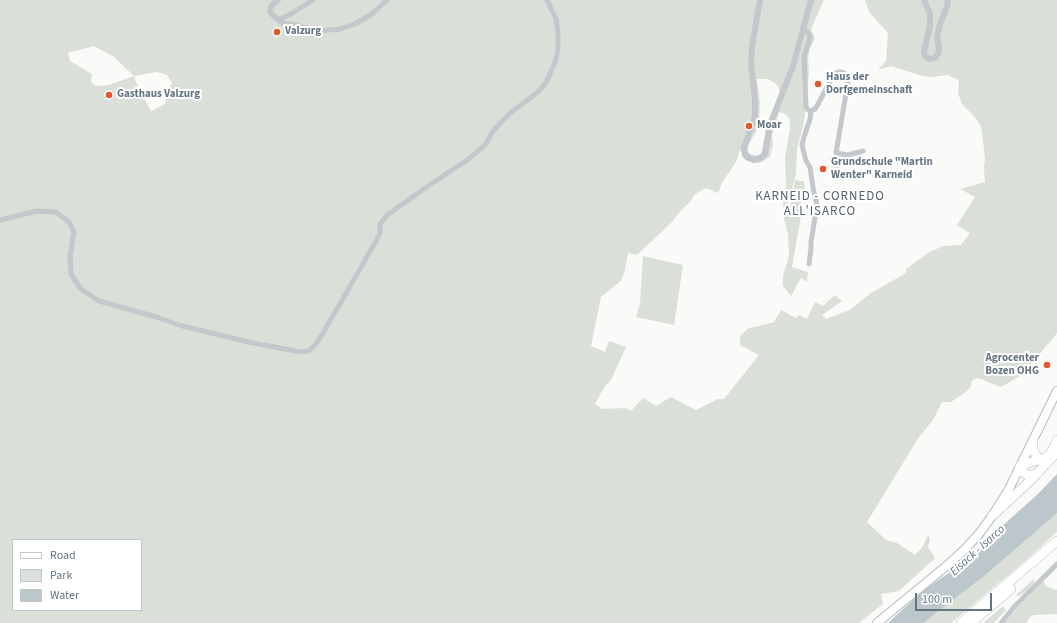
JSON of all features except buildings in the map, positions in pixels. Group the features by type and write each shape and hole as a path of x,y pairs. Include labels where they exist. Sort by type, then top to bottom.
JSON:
{"highway":[{"path":"1038,473 1034,475 1027,475 1022,472 1020,466 1047,457 1051,453 1057,440"},
{"path":"1033,441 1035,454 1040,460"},
{"path":"992,516 1038,473 1057,452"},
{"path":"961,623 1057,541"},
{"path":"971,623 1057,549"}],"main road":[{"path":"877,623 950,563 979,534 1008,491 1057,391"}],"street":[{"path":"278,0 271,6 270,11 281,22 318,31 340,30 355,24 372,14 387,0"},
{"path":"281,22 282,18 313,0"},
{"path":"0,220 38,210 56,212 69,222 74,232 70,256 71,274 81,289 98,301 153,316 182,326 253,343 295,351 309,351 316,344 323,333 375,243 380,233 380,224 387,215 469,159 486,144 493,131 509,114 538,92 546,83 555,62 558,50 556,19 547,0"},
{"path":"760,0 752,47 751,64 755,99 754,115 753,124 744,147 745,155 754,160 765,154 770,125 790,73 811,0"},
{"path":"924,0 930,14 930,26 924,52 925,56 929,59 935,58 938,54 939,48 937,37 948,0"},
{"path":"803,30 809,34 810,38 804,56 806,107 811,111"},
{"path":"809,264 817,205 810,167 806,161 802,145 811,111 817,106 836,73 844,73 848,76 848,82 836,153 848,155 862,151"},
{"path":"1001,623 1014,607 1057,564"}],"green space":[{"path":"0,0 824,0 811,29 815,38 808,56 809,72 804,123 797,149 796,174 788,202 787,213 801,216 792,267 808,272 807,282 801,278 791,296 783,286 783,276 789,256 788,234 784,218 783,199 786,186 785,158 790,129 790,119 785,114 779,112 772,135 773,144 770,157 760,163 754,163 745,160 740,150 736,162 723,181 718,193 706,188 695,194 690,202 682,209 672,222 637,255 628,253 625,270 621,281 601,297 591,346 605,352 609,341 626,347 611,380 605,386 595,404 602,409 626,408 631,411 643,398 656,406 671,397 696,410 718,399 724,399 759,355 740,345 740,337 747,329 774,322 781,310 796,318 799,315 807,319 815,302 823,306 835,295 842,301 822,315 826,319 850,310 871,293 906,273 906,269 931,251 944,246 961,245 970,233 957,225 975,197 960,189 985,182 985,159 981,126 962,104 958,93 959,80 947,75 931,77 923,76 891,66 878,70 886,61 888,33 869,12 865,0 1057,0 1057,333 1020,376 1001,387 978,378 972,380 970,388 963,394 951,402 942,402 933,420 919,437 867,522 886,540 897,543 915,555 923,546 928,535 930,539 928,547 935,558 899,591 881,594 883,604 859,623 0,623","holes":["94,46 114,57 134,76 109,85 95,86 91,82 92,74 70,61 68,53","157,72 167,75 172,83 164,95 166,99 165,104 151,111 138,87 134,76","757,79 768,79 775,83 778,86 780,93 767,123 761,154 756,156 750,154 748,151 749,144 757,130 759,121 760,103"]},
{"path":"829,156 840,159 839,169 831,167"},
{"path":"795,180 804,181 805,192 800,206 802,207 801,213 789,211"},
{"path":"643,256 683,265 674,325 636,317 640,303"},
{"path":"1057,513 1057,532 951,623 923,623 983,577"},
{"path":"1034,579 1034,583 1025,592 1018,596 1016,595"},
{"path":"1043,581 1047,587 1057,590 1057,614 1034,615 1030,617 1026,623 1004,623 1017,608"},
{"path":"1003,606 1006,610 994,623 983,623"}],"water":[{"name":"Eisack - Isarco","path":"1057,474 1057,513 983,577 923,623 888,623 924,590 963,563 1038,494"}],"place":[{"name":"Valzurg","path":"277,32"},
{"name":"Haus der Dorfgemeinschaft","path":"818,84"},
{"name":"Gasthaus Valzurg","path":"109,95"},
{"name":"Moar","path":"749,126"},
{"name":"Grundschule \"Martin Wenter\" Karneid","path":"823,169"},
{"name":"Agrocenter Bozen OHG","path":"1047,365"}],"district":[{"name":"KARNEID - CORNEDO ALL'ISARCO","path":"820,204"}]}
